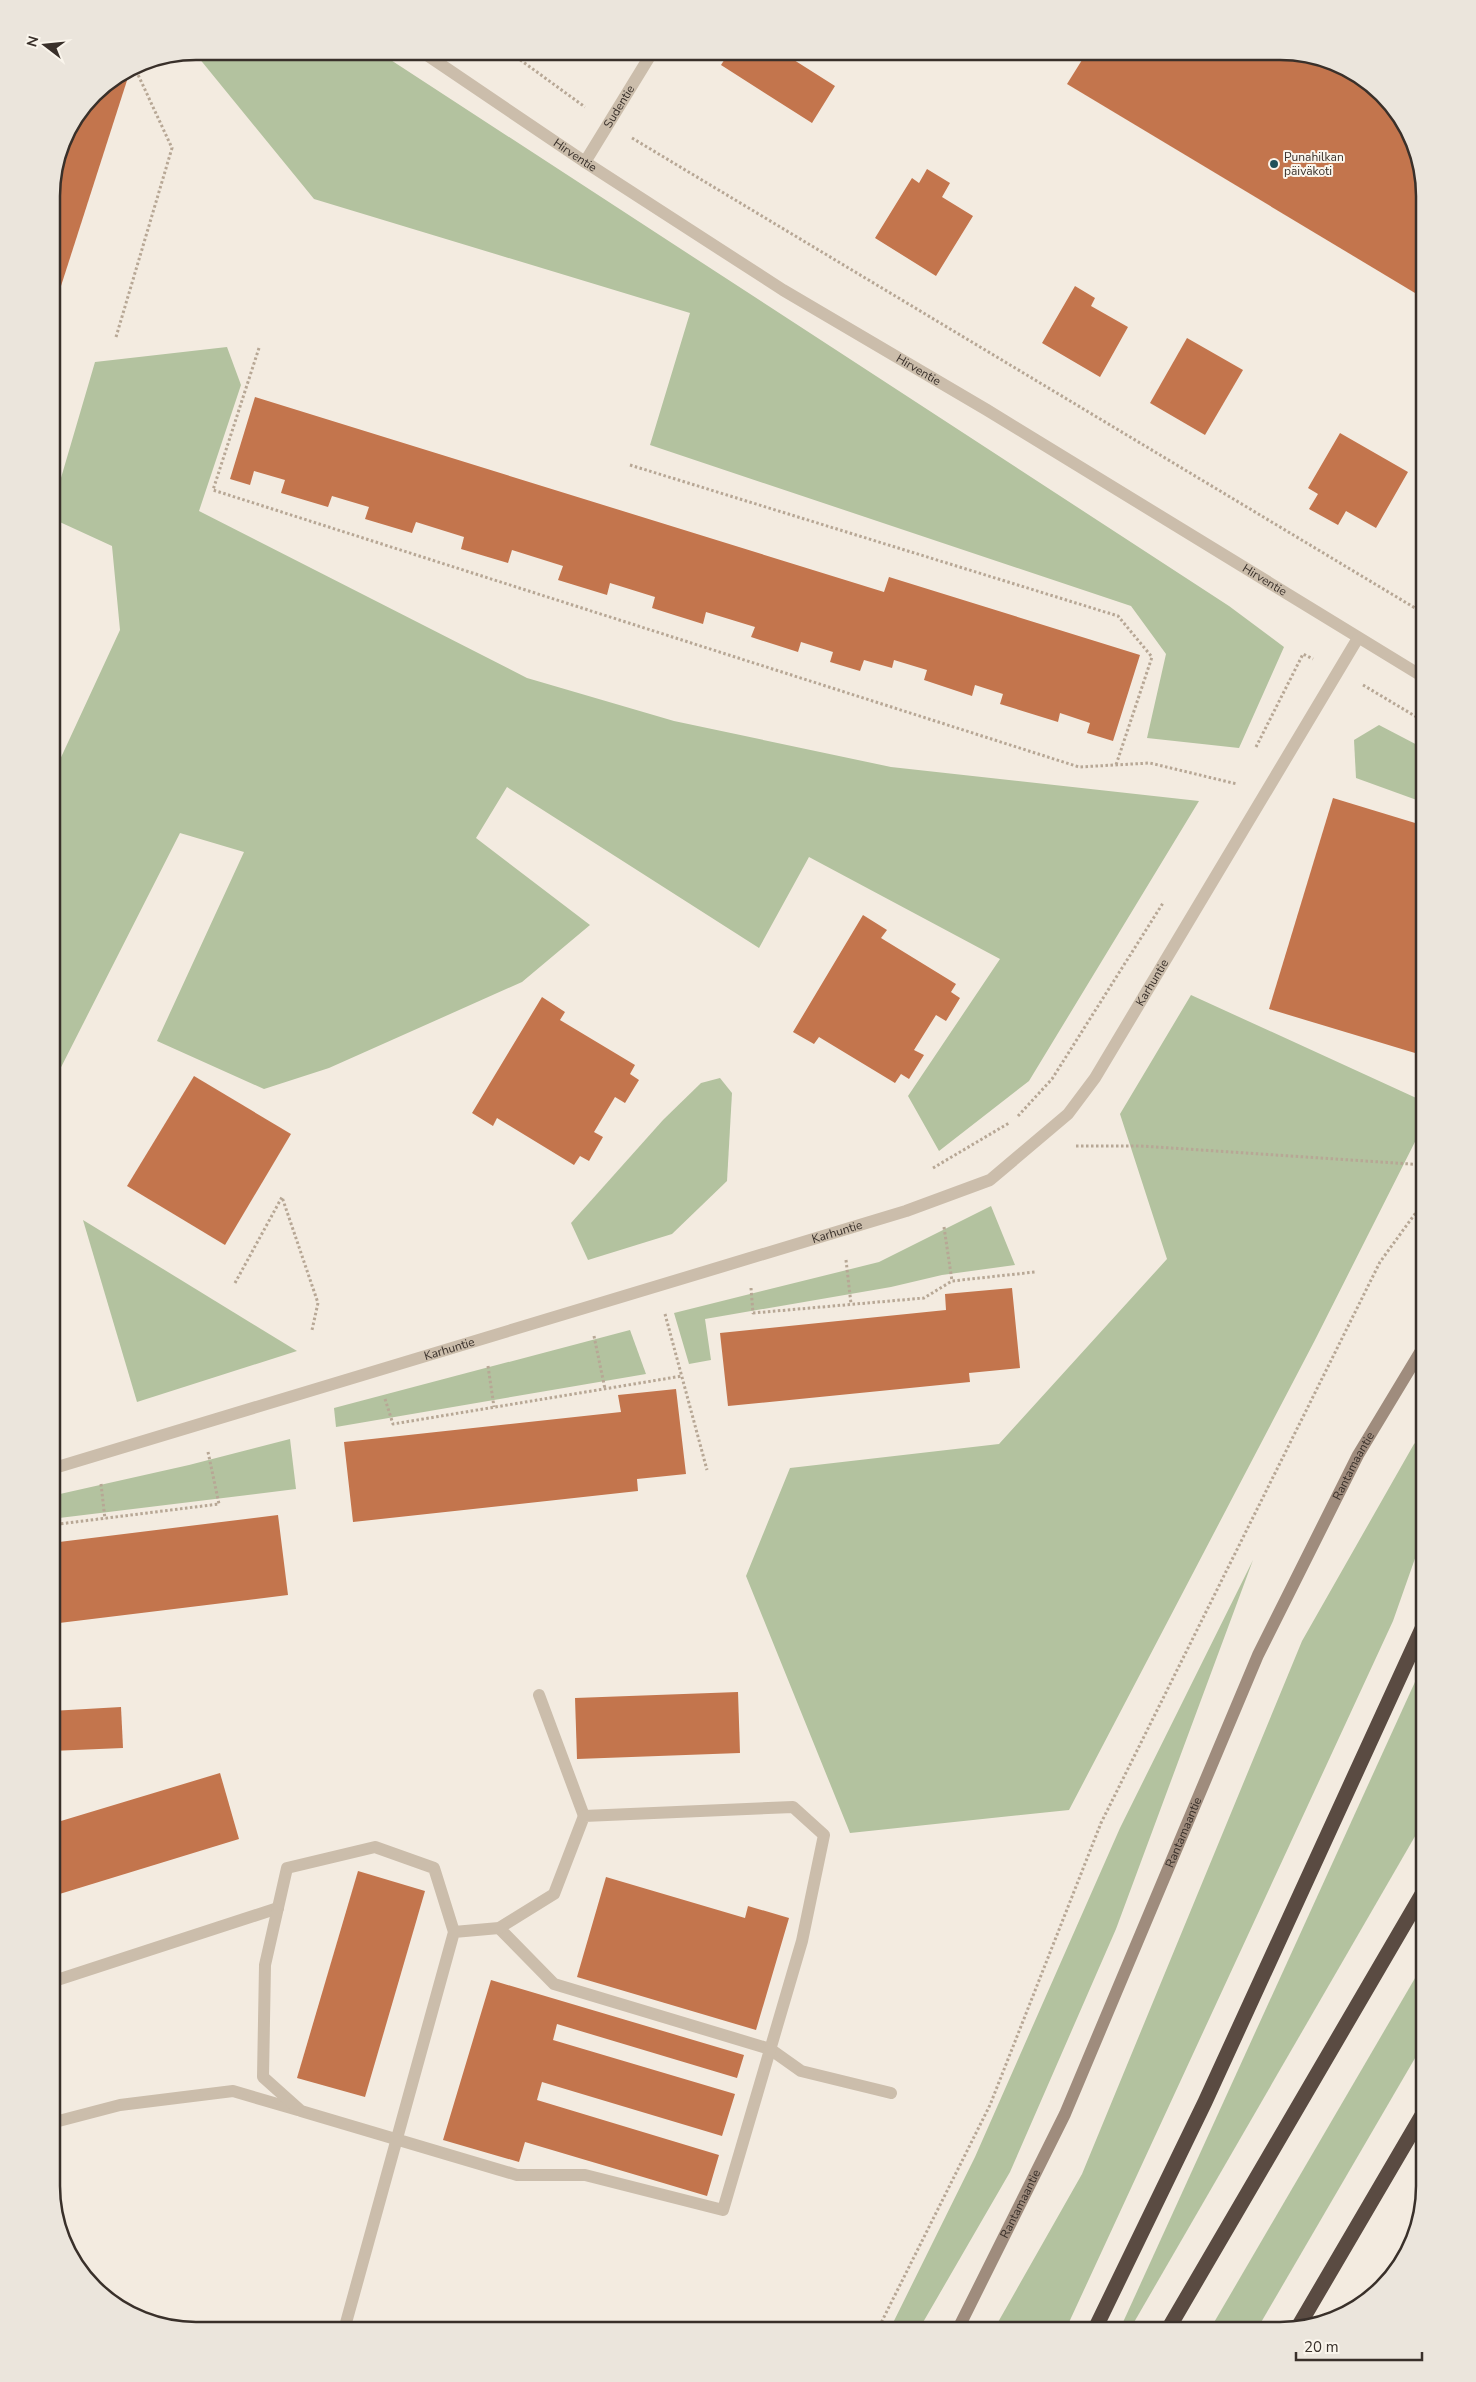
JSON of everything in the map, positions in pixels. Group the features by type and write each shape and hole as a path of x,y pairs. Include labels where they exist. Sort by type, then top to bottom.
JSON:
{"highway":[{"path":"1098,2322 1205,2102 1416,1642"},
{"path":"1172,2322 1416,1904"},
{"path":"1302,2320 1416,2125"}],"main road":[{"name":"Rantamaantie","path":"961,2322 1065,2114 1258,1654 1358,1455 1416,1359"}],"street":[{"name":"Hirventie","path":"434,60 585,162 782,290 987,410 1416,673"},
{"name":"Sudentie","path":"585,162 647,60"},
{"name":"Karhuntie","path":"60,1466 749,1259 990,1180 1068,1114 1095,1078 1358,638"},
{"path":"454,1932 499,1928 554,1894 584,1816 539,1695"},
{"path":"60,2121 120,2105 233,2091 517,2175 585,2175 723,2210 802,1941 824,1835 792,1807 584,1816"},
{"path":"301,2111 263,2076 265,1965 288,1868 375,1847 434,1868 454,1932 346,2322"},
{"path":"60,1979 278,1908"},
{"path":"499,1928 554,1984 770,2049 801,2071 891,2093"}],"path":[{"path":"520,60 608,124 1416,609"},
{"path":"116,337 172,148 137,73"},
{"path":"258,348 213,490 1079,767 1150,763 1238,784"},
{"path":"630,465 1118,616 1152,657 1116,765"},
{"path":"1255,750 1303,654 1339,671 1416,717"},
{"path":"1232,793 1242,776"},
{"path":"927,1172 1014,1120 1052,1079 1163,902"},
{"path":"1031,1146 1141,1146 1416,1164"},
{"path":"235,1283 282,1196 318,1303 312,1330"},
{"path":"939,1198 952,1280"},
{"path":"882,2322 990,2105 1101,1823 1380,1262 1416,1212"},
{"path":"749,1259 753,1313 924,1298 952,1280 1035,1272"},
{"path":"658,1286 707,1470"},
{"path":"588,1307 604,1389"},
{"path":"484,1338 494,1407"},
{"path":"376,1372 393,1424 682,1376"},
{"path":"60,1524 219,1504 202,1424"},
{"path":"97,1456 106,1518"}],"green space":[{"path":"201,60 391,60 1229,606 1284,647 1239,748 1147,738 1166,654 1131,606 650,445 690,313 314,199"},
{"path":"227,347 241,385 199,511 527,678 674,721 891,767 1199,801 1029,1081 939,1151 908,1096 1000,959 809,857 759,948 507,787 476,838 590,925 522,982 329,1068 264,1089 157,1041 244,852 180,833 60,1069 60,760 120,630 112,546 60,522 60,481 95,362"},
{"path":"1379,725 1416,744 1416,800 1356,778 1354,740"},
{"path":"1191,995 1416,1098 1416,1140 1315,1340 1069,1810 850,1833 746,1576 790,1468 999,1444 1167,1259 1120,1114"},
{"path":"720,1078 732,1093 727,1181 672,1234 588,1260 571,1223 663,1120 701,1083"},
{"path":"991,1206 1015,1265 942,1275 891,1287 705,1319 711,1360 689,1364 674,1313 879,1262"},
{"path":"83,1220 297,1351 137,1402"},
{"path":"630,1330 646,1374 336,1427 334,1408"},
{"path":"290,1439 296,1489 60,1518 60,1494 189,1465"},
{"path":"1416,1442 1416,1556 1393,1621 1069,2322 998,2322 1082,2174 1302,1641"},
{"path":"1253,1560 1116,1929 1010,2172 923,2322 893,2322 975,2157 1120,1828"},
{"path":"1416,1680 1416,1835 1134,2322 1123,2322"},
{"path":"1416,1976 1416,2056 1261,2322 1214,2322"},
{"path":"1404,2243 1393,2262 1388,2268"}],"building":[{"path":"724,60 794,60 835,86 812,123 721,65"},
{"name":"Punahilkan päiväkoti","path":"1082,60 1289,60 1324,67 1356,83 1382,106 1393,120 1406,144 1411,161 1415,178 1416,196 1416,294 1067,84"},
{"path":"128,78 60,289 60,187 70,144 83,120 94,106 106,94"},
{"path":"927,169 950,183 942,197 973,216 936,276 875,238 912,178 919,183"},
{"path":"1075,286 1095,298 1091,306 1128,327 1100,377 1042,343"},
{"path":"1187,338 1243,370 1205,435 1150,403"},
{"path":"255,397 884,592 889,577 1140,655 1113,741 1087,733 1090,723 1060,713 1058,722 1000,704 1003,694 975,685 972,696 924,680 927,670 894,660 892,668 864,660 860,671 830,662 833,652 801,642 798,652 751,637 755,627 706,612 703,624 652,608 655,597 610,583 607,595 558,580 563,566 512,550 508,563 461,549 464,537 416,522 412,533 365,519 369,507 332,496 328,507 281,493 285,480 254,471 250,485 230,479"},
{"path":"1340,433 1408,472 1376,528 1346,511 1338,525 1309,509 1318,494 1308,488"},
{"path":"1333,798 1416,823 1416,1053 1269,1009"},
{"path":"863,915 887,930 881,938 956,984 951,992 960,998 946,1021 936,1015 914,1050 924,1055 909,1079 901,1074 895,1083 819,1037 814,1044 793,1032"},
{"path":"542,997 565,1012 560,1020 635,1065 630,1074 639,1080 625,1103 615,1097 594,1132 603,1137 589,1161 580,1156 574,1165 497,1118 493,1126 472,1113"},
{"path":"194,1076 291,1134 225,1245 127,1186"},
{"path":"1012,1288 1020,1368 969,1373 970,1382 728,1406 720,1333 946,1310 945,1294"},
{"path":"676,1389 686,1474 637,1479 638,1491 353,1522 344,1442 621,1412 618,1395"},
{"path":"278,1515 288,1595 60,1623 60,1542"},
{"path":"738,1692 740,1753 577,1759 575,1698"},
{"path":"121,1707 123,1748 60,1751 60,1710"},
{"path":"220,1773 239,1839 60,1894 60,1821"},
{"path":"358,1871 425,1891 365,2097 297,2078"},
{"path":"606,1877 745,1918 748,1906 789,1918 756,2030 577,1977"},
{"path":"491,1980 744,2055 737,2078 557,2024 553,2040 735,2094 722,2136 542,2082 537,2100 719,2155 707,2196 525,2142 519,2162 443,2140"}],"place":[{"name":"Punahilkan päiväkoti","path":"1274,164"}]}
